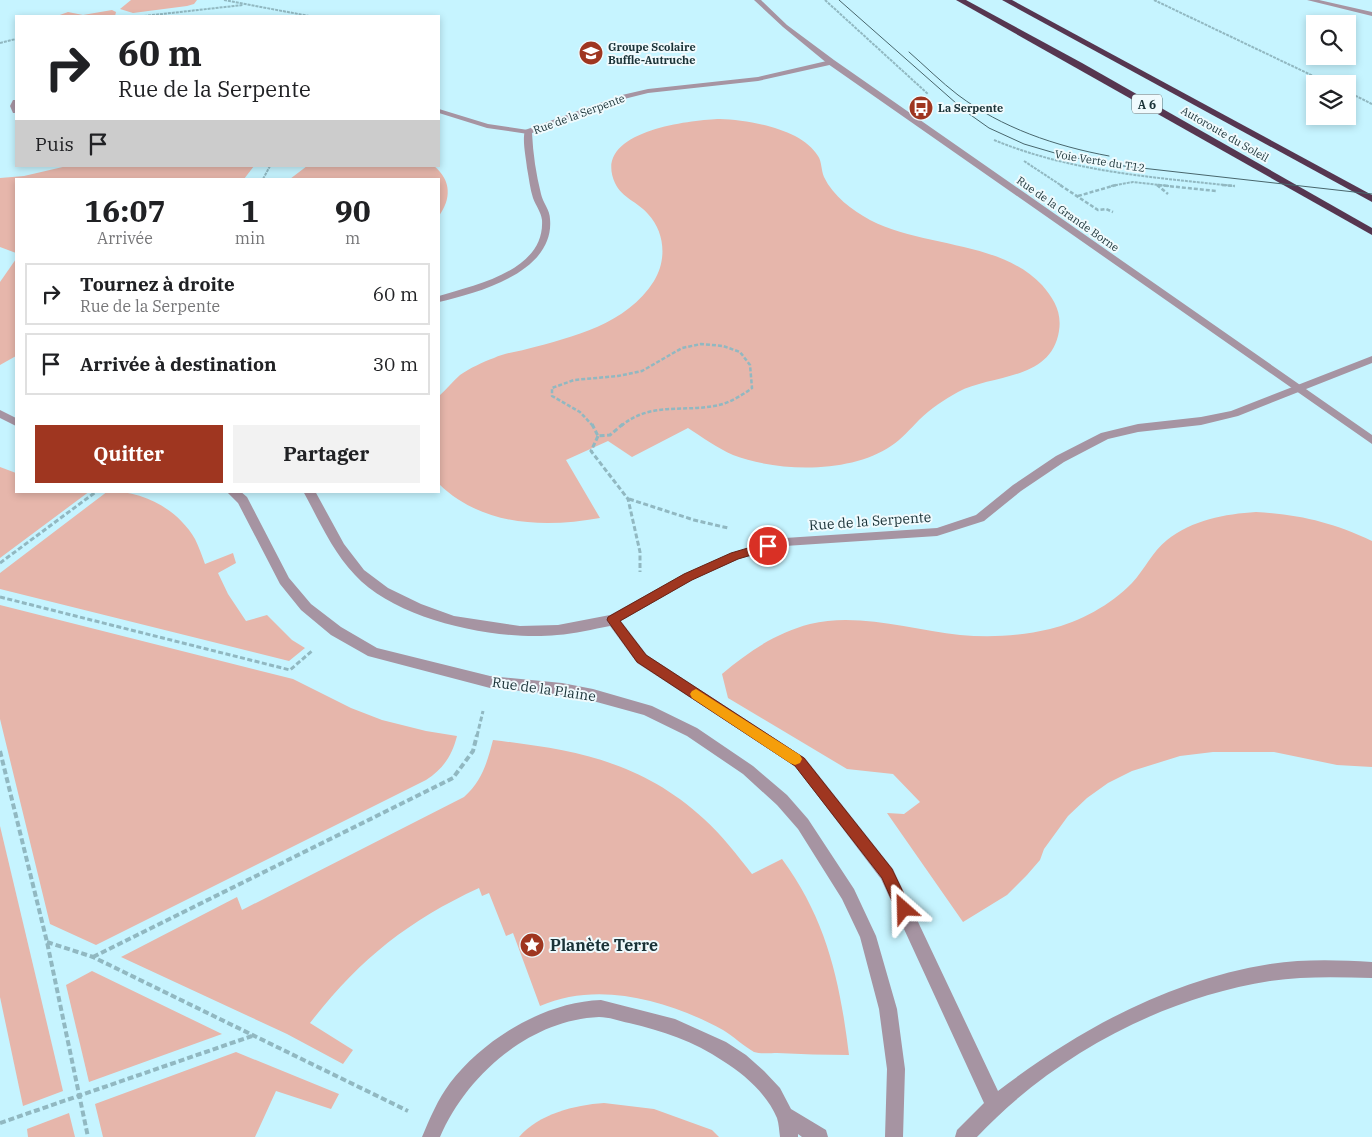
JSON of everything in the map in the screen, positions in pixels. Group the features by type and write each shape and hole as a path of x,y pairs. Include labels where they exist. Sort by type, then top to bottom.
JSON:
{"highway":[{"name":"Autoroute du Soleil","path":"960,0 1079,65 1372,232"},
{"name":"Autoroute du Soleil","path":"1006,0 1372,199"}],"street":[{"name":"Rue de la Grande Borne","path":"758,0 785,26 831,62 1372,440"},
{"path":"1310,0 1372,14"},
{"name":"Rue de la Serpente","path":"440,298 505,277 524,264 537,250 546,233 546,217 536,190 530,158 528,132 622,97 648,91 782,75 831,62"},
{"path":"440,111 487,126 528,132"},
{"name":"Rue de la Serpente","path":"310,493 339,548 360,573 383,591 416,608 453,621 520,631 558,630 613,620 688,577 735,556 785,542 937,532 980,518 1017,488 1060,459 1105,436 1138,428 1201,421 1234,414 1372,358"},
{"path":"0,414 15,422"},
{"name":"Rue de la Plaine","path":"234,493 243,500 284,581 306,607 336,631 373,652 490,682 562,689 593,695 647,710 692,732 748,770 782,800 803,824 848,894 868,936 888,1008 896,1069 894,1137"},
{"path":"613,620 642,658 800,762 887,874 995,1106"},
{"path":"964,1137 995,1106 1045,1066 1102,1032 1191,991 1289,969 1342,967 1372,970"},
{"path":"433,1131 460,1085 501,1045 548,1020 598,1009 647,1018 684,1031 719,1048 746,1066 768,1088 785,1116 789,1137"},
{"path":"785,1116 819,1137"}],"path":[{"path":"224,0 304,15"},
{"path":"236,3 242,0"},
{"path":"825,0 930,96"},
{"path":"1154,0 1311,75"},
{"path":"152,15 243,4"},
{"path":"0,43 15,39"},
{"path":"1356,96 1372,104"},
{"name":"Voie Verte du T12","path":"988,137 1005,145 1059,163 1130,175 1187,181"},
{"path":"1078,196 1121,183 1216,191"},
{"path":"1157,185 1168,194"},
{"path":"598,436 610,435 628,420 648,412 678,407 714,406 740,397 752,388 753,375 750,361 743,353 731,347 701,344 682,348 642,371 618,376 574,380 552,388 552,396 581,411 595,427 598,436 591,451 628,499 640,552 640,606"},
{"path":"0,563 94,493"},
{"path":"628,499 694,520 731,529"},
{"path":"0,597 290,670 336,631"},
{"path":"93,957 453,778 472,751 490,682"},
{"path":"0,751 47,942 88,1137"},
{"path":"47,942 93,957 253,1036 433,1131"},
{"path":"0,1124 253,1036"}],"shaded area":[{"path":"131,0 197,0 194,4 187,6 133,13 120,9"},
{"path":"112,10 116,12 115,15 83,15"},
{"path":"68,12 83,15 60,15"},
{"path":"706,120 746,121 788,133 800,139 818,156 824,177 832,190 856,212 891,229 983,252 1005,260 1024,270 1042,285 1056,306 1060,324 1054,347 1045,359 1032,368 958,392 928,412 891,446 855,462 835,466 813,467 770,465 733,455 715,446 688,428 632,457 608,441 566,460 600,518 557,523 536,523 494,516 456,498 440,485 440,395 460,375 477,365 502,355 580,334 598,327 629,308 643,296 654,281 661,264 661,238 654,221 648,214 618,188 611,165 617,151 630,140 667,126"},
{"path":"63,167 253,167 245,178 15,178 15,253 0,247 0,178 24,176"},
{"path":"306,167 435,167 444,178 448,190 446,203 440,214 440,178 291,178"},
{"path":"15,260 15,357 0,365 0,282"},
{"path":"0,467 15,473 15,493 87,493 0,558"},
{"path":"105,493 133,494 157,503 179,518 195,539 205,564 233,553 236,563 218,573 228,594 246,621 267,615 292,640 305,648 289,661 0,589 0,573"},
{"path":"1256,512 1315,520 1372,541 1372,767 1337,765 1274,752 1213,752 1180,756 1132,771 1108,783 1087,798 1068,816 1044,849 1040,860 1007,895 963,922 887,813 904,814 920,802 893,774 847,769 728,698 722,674 763,644 786,632 810,624 847,620 885,623 971,636 1017,635 1050,629 1094,612 1124,591 1162,545 1187,527 1209,519"},
{"path":"0,605 293,679 351,708 382,720 426,731 457,736 455,743 442,767 426,780 96,945 50,924 0,719"},
{"path":"493,740 552,748 579,754 606,761 631,771 680,799 704,819 729,845 752,874 782,859 810,905 829,952 841,1002 849,1055 754,1052 723,1030 702,1020 680,1010 634,997 586,995 563,998 540,1006 513,933 506,936 489,893 482,896 479,888 429,914 386,945 347,980 310,1023 353,1050 343,1064 287,1034 121,957 237,897 242,910 464,797 480,778"},
{"path":"0,826 63,1091 23,1106 0,997"},
{"path":"92,971 222,1034 89,1082 66,985"},
{"path":"236,1052 339,1094 331,1109 276,1091 255,1137 103,1137 95,1104"},
{"path":"604,1103 654,1109 712,1130 719,1137 519,1137 536,1122 558,1112"},
{"path":"69,1113 75,1137 28,1137 27,1129"}],"tram line":[{"path":"839,0 965,111 989,128 1024,144 1065,156 1115,165 1372,194"},
{"path":"909,52 958,95 993,117 1049,141 1109,156"}],"slow traffic":[{"path":"696,694 795,759"}],"place":[{"name":"Groupe Scolaire Buffle-Autruche","path":"591,53"},
{"name":"La Serpente","path":"921,108"},
{"name":"Planète Terre","path":"532,945"}],"route":[{"path":"768,546 735,556 688,577 613,620 642,658 800,762 887,874 904,909"}]}
